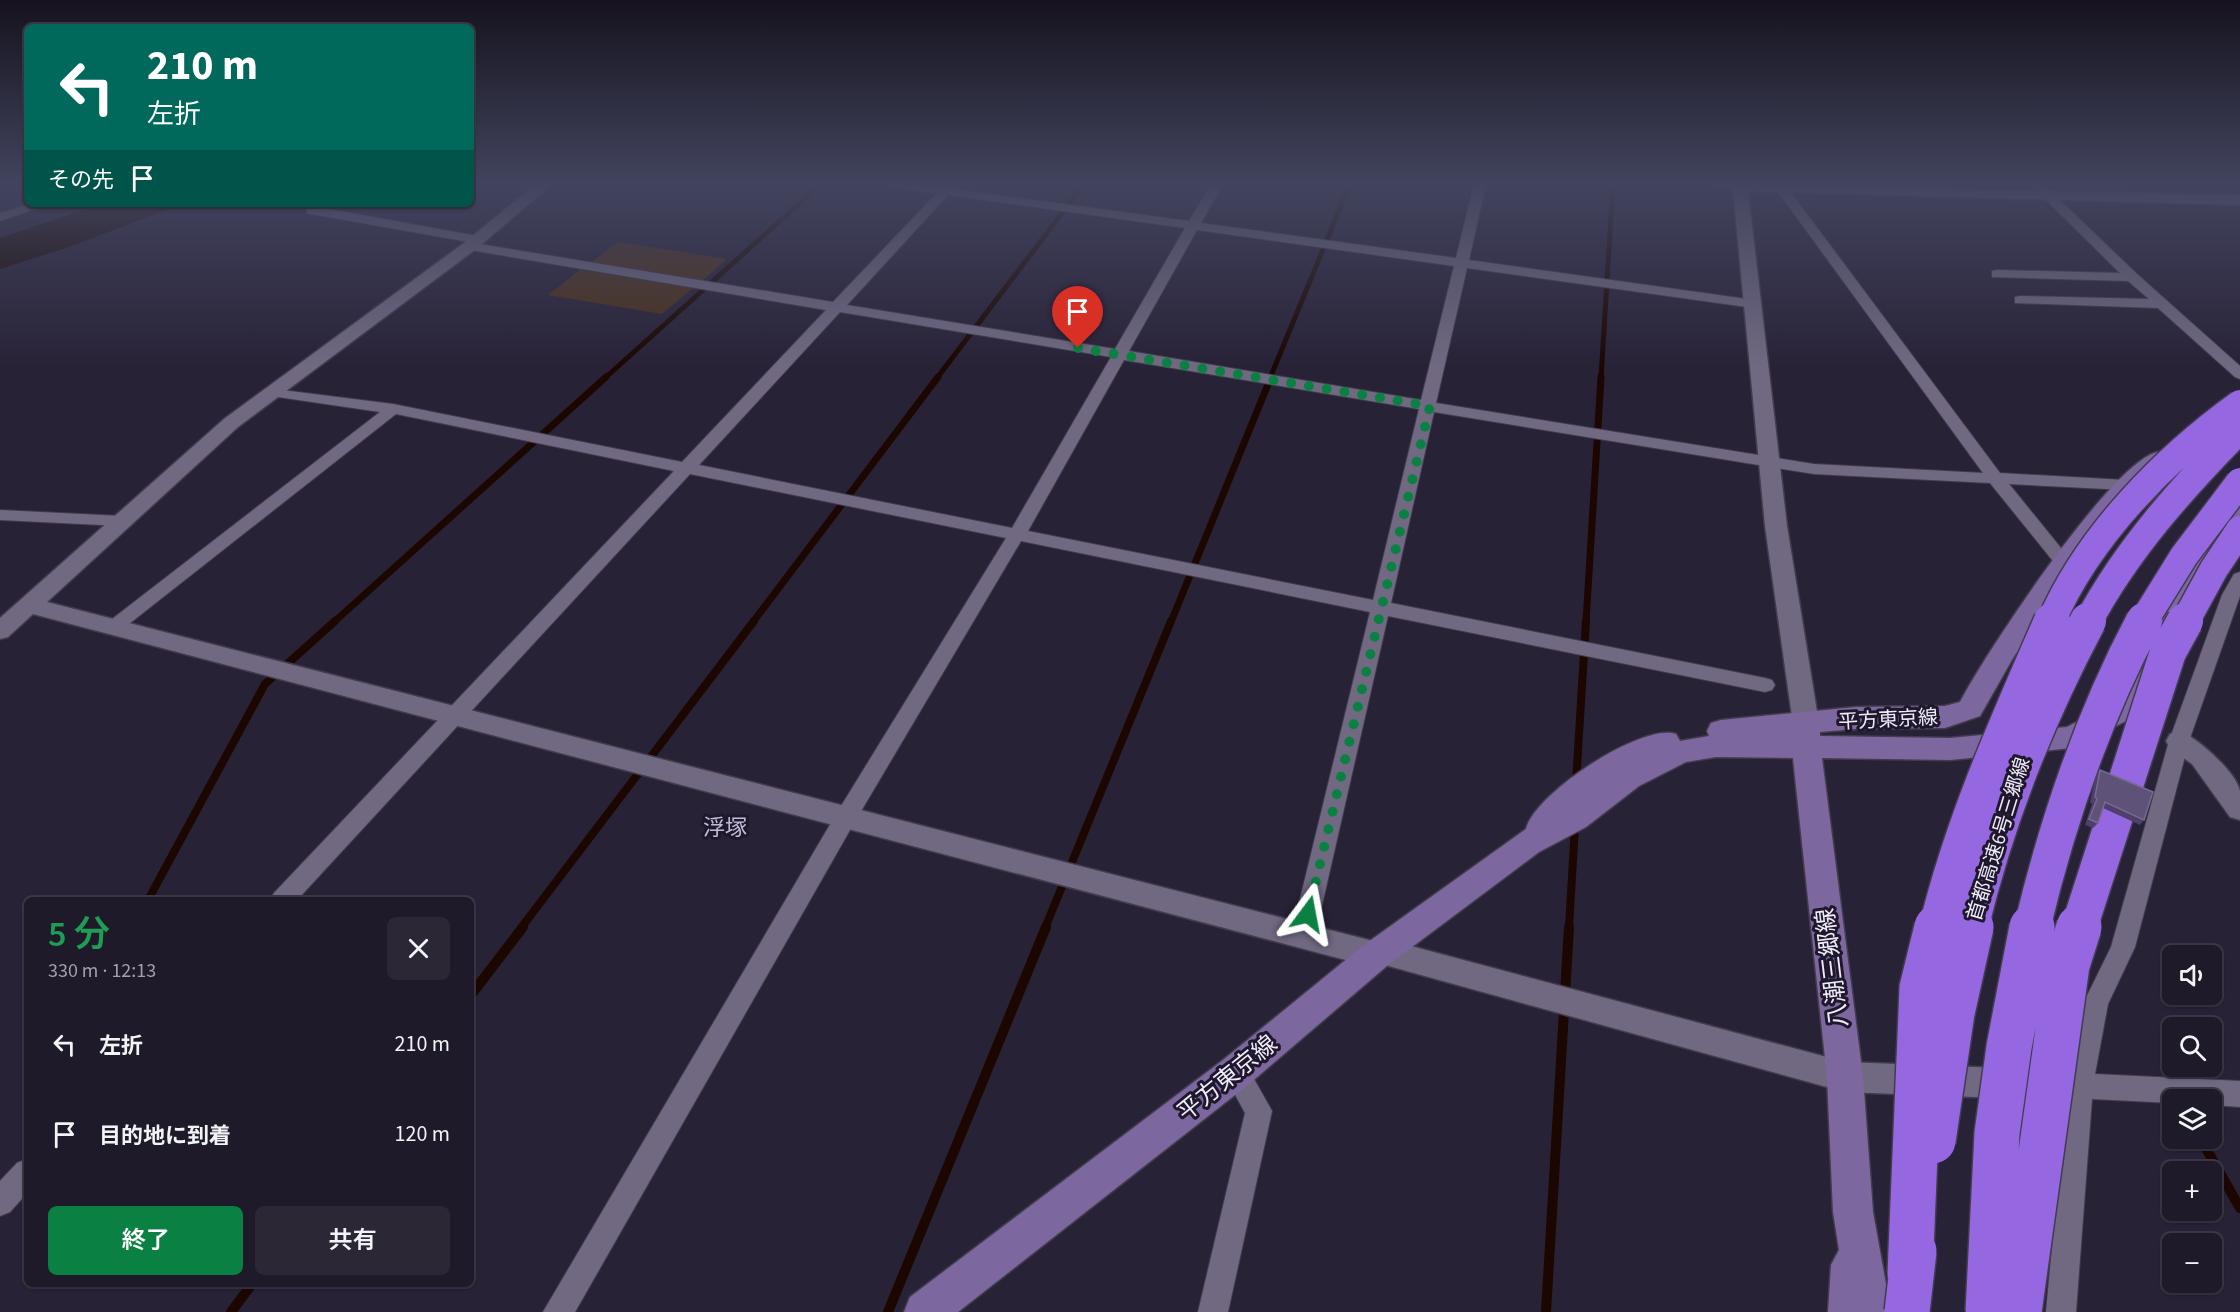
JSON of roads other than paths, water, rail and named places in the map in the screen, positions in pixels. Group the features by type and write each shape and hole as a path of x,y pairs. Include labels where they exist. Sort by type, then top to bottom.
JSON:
{"highway":[{"path":"1910,1274 1922,988 1950,874 1986,772 2062,597 2103,532 2201,432 2240,404"},
{"name":"首都高速6号三郷線","path":"1907,1312 1910,1274 1959,973 1988,862 2019,767 2055,680 2090,617 2172,501 2220,447 2240,429"},
{"path":"1988,1312 2000,1111 2016,994 2043,882 2077,777 2107,699 2137,634 2175,571 2240,482"},
{"path":"2019,1312 2067,964 2168,652 2236,524"}],"main road":[{"name":"平方東京線","path":"1806,736 1856,718 1945,717 1970,709 1983,682 2063,562 2126,485 2240,388"},
{"name":"平方東京線","path":"925,1312 1236,1072 1378,953 1528,843 1559,806 1617,761 1671,740 1723,731 1950,749 2072,737 2122,711 2170,603 2236,524"},
{"name":"八潮三郷線","path":"1806,736 1845,1077 1853,1212 1849,1312"},
{"name":"八潮三郷線","path":"1853,1212 1870,1312"}],"street":[{"path":"0,631 231,423 271,391 471,245"},
{"path":"486,245 835,308 1771,463 1814,469 2126,485"},
{"path":"285,897 894,245"},
{"path":"558,1312 846,817 1122,355 1183,245"},
{"path":"1344,245 1754,304"},
{"path":"1303,936 1430,406 1466,245"},
{"path":"1748,245 1776,526 1806,736"},
{"path":"1823,245 1995,478 2063,562"},
{"path":"2098,245 2240,374"},
{"path":"1996,274 2132,277"},
{"path":"2020,300 2161,304"},
{"path":"271,391 393,409 1382,606 1765,685"},
{"path":"113,626 393,409"},
{"path":"0,515 122,521"},
{"path":"2061,1312 2080,1086 2096,1004 2123,947 2178,741 2231,595 2240,578"},
{"path":"29,605 1303,936 1378,953 1845,1077 2240,1094"},
{"path":"2178,741 2201,757 2240,809"},
{"path":"1213,1312 1259,1111 1236,1072"},
{"path":"0,1202 24,1176"}],"waterway":[{"path":"605,378 753,245"},
{"path":"937,378 1038,245"},
{"path":"1270,378 1325,245"},
{"path":"1601,378 1609,245"},
{"path":"334,622 606,377"},
{"path":"753,622 938,377"},
{"path":"1171,622 1271,377"},
{"path":"1586,622 1601,377"},
{"path":"150,897 265,684 335,621"},
{"path":"521,928 754,621"},
{"path":"1045,928 1171,621"},
{"path":"1576,783 1586,621"},
{"path":"1569,928 1575,825"},
{"path":"474,991 523,927"},
{"path":"888,1312 1046,927"},
{"path":"1546,1312 1569,927"},
{"path":"2206,1149 2240,1208"},
{"path":"231,1312 250,1287"}],"district":[{"name":"浮塚","path":"725,827"}]}
